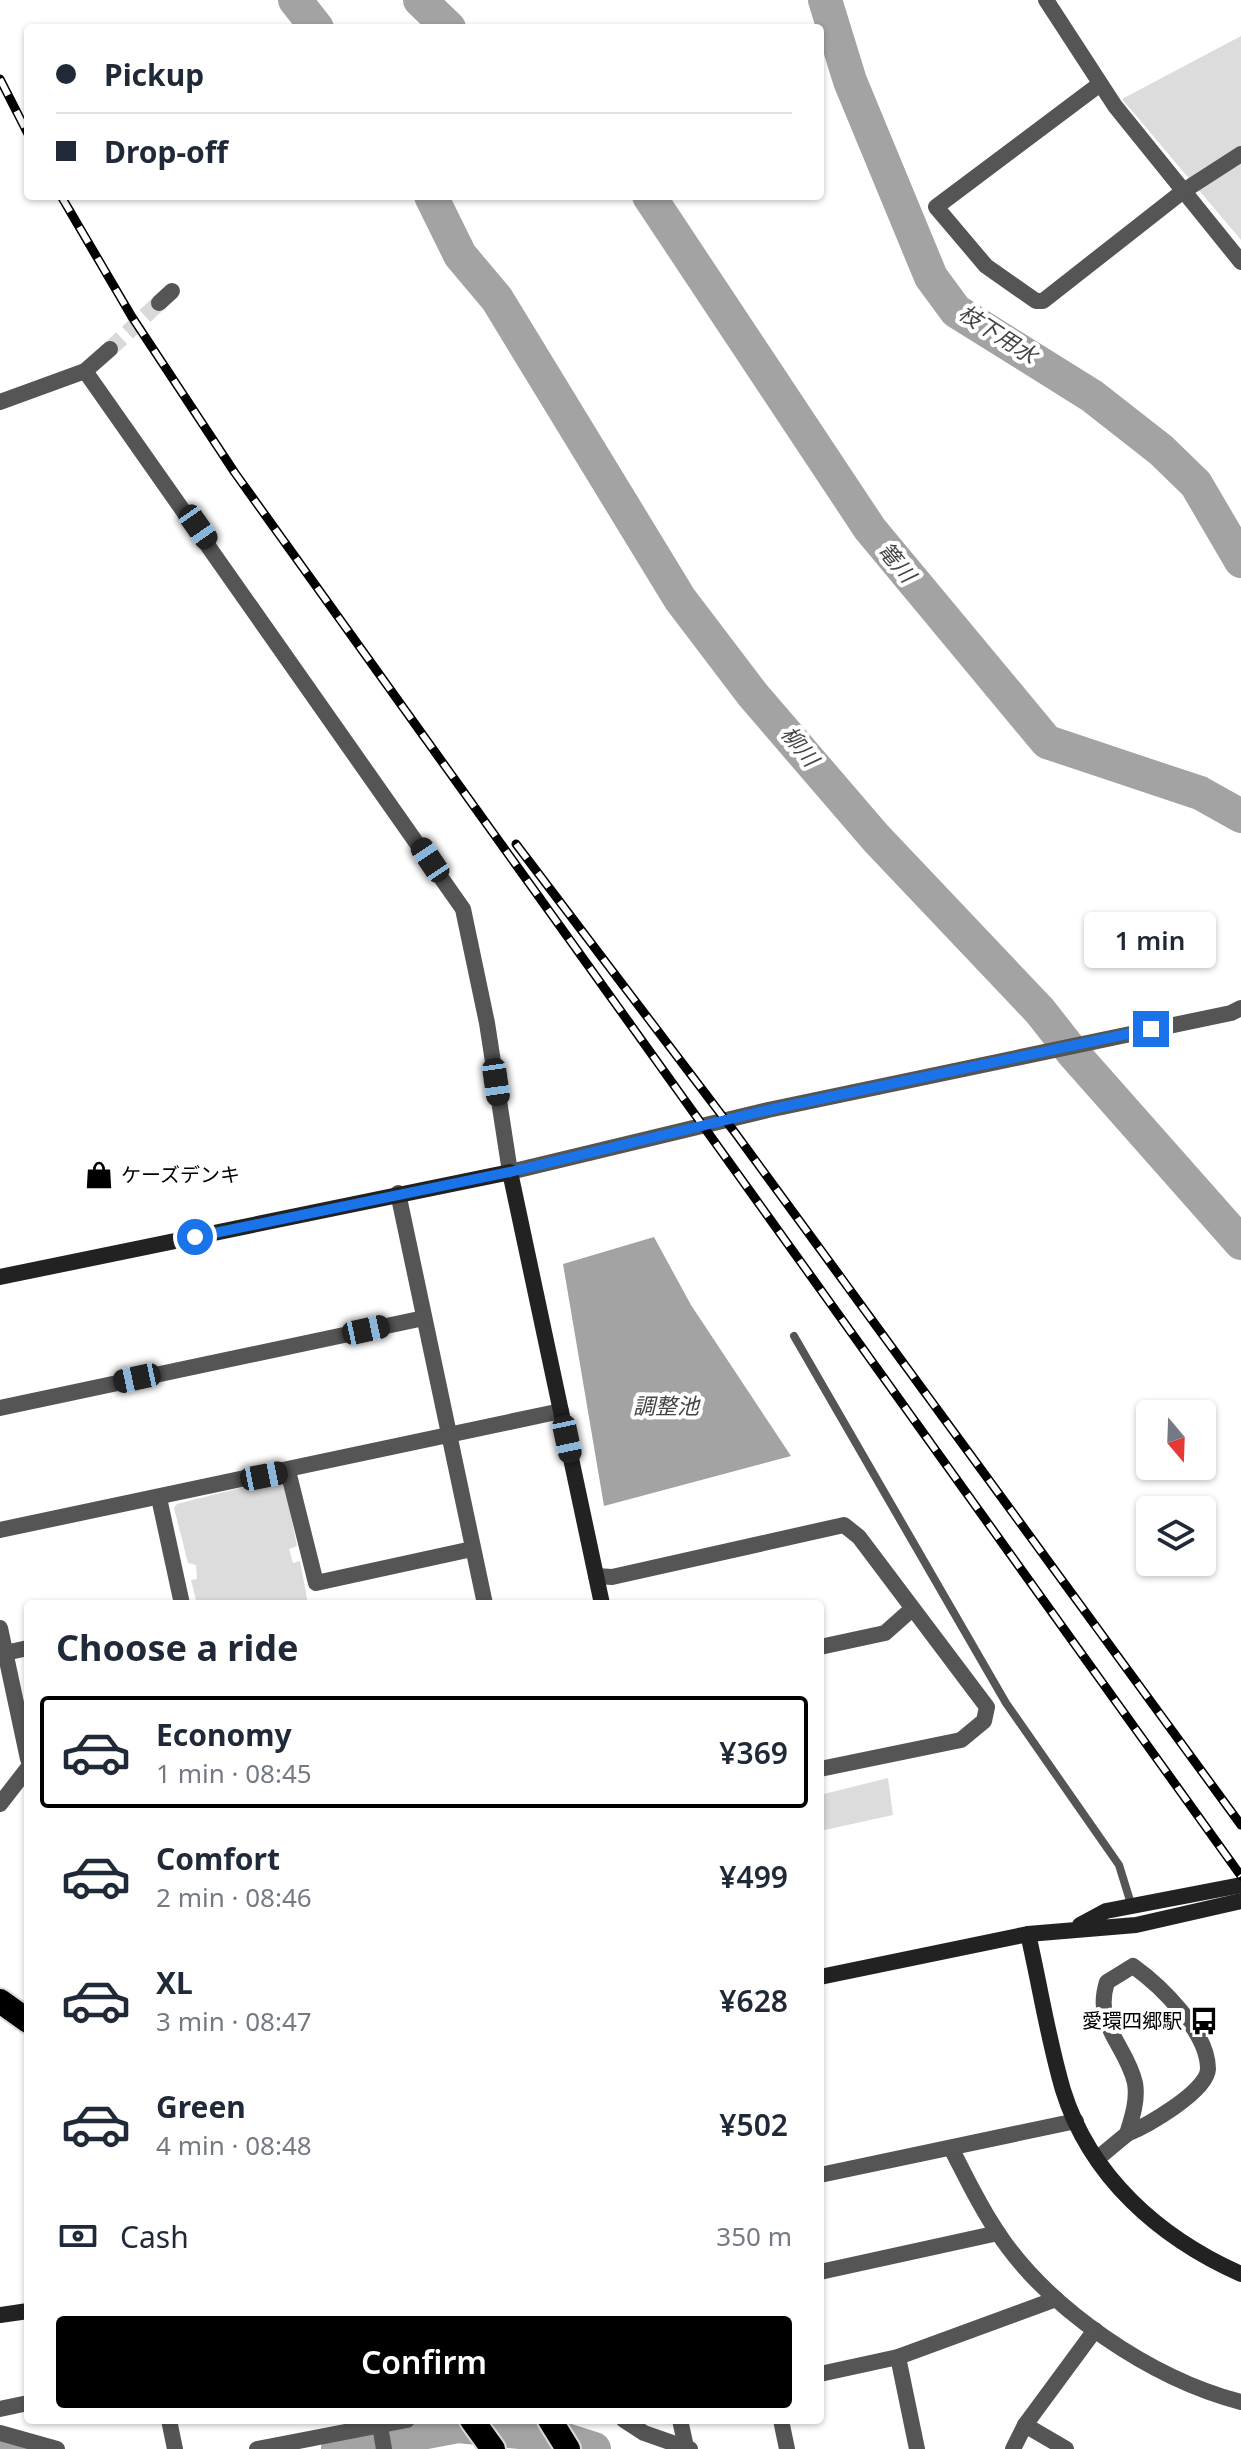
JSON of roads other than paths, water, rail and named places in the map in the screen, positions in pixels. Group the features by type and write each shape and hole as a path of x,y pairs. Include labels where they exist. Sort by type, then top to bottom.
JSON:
{"highway":[{"path":"0,2001 24,2018"},
{"path":"0,2017 24,2034"},
{"path":"475,2424 493,2449"},
{"path":"552,2424 568,2449"}],"street":[{"path":"1046,0 1100,84 1182,192 1241,262"},
{"path":"1100,84 936,207 986,266 1036,301 1043,301 1182,192 1241,154"},
{"path":"0,402 85,371 110,349"},
{"path":"85,371 463,909 487,1023 510,1172 601,1600"},
{"path":"0,1277 510,1172 768,1110 1238,1014"},
{"path":"398,1193 484,1600"},
{"path":"0,1408 424,1318"},
{"path":"0,1530 561,1411"},
{"path":"288,1471 316,1583 472,1549"},
{"path":"159,1498 181,1600"},
{"path":"596,1576 612,1577 844,1525 859,1537 987,1707 984,1721 961,1740 824,1768"},
{"path":"824,1646 885,1633 912,1609"},
{"path":"0,1628 24,1741"},
{"path":"5,1653 24,1649"},
{"path":"0,1804 24,1773"},
{"path":"1075,1928 1106,1911 1241,1885"},
{"path":"824,1976 1028,1934 1136,1925 1241,1901"},
{"path":"1028,1934 1056,2063 1076,2121 1098,2158 1116,2185 1146,2217 1180,2242 1241,2274"},
{"path":"1098,2158 1127,2134 1152,2123 1185,2098 1204,2079 1208,2070 1202,2043 1172,2001 1133,1966 1107,1982 1100,2003 1115,2045 1134,2082 1136,2101 1127,2134"},
{"path":"824,2174 952,2150 1076,2121"},
{"path":"952,2150 998,2233 1056,2299 1095,2330 1165,2375 1241,2402"},
{"path":"824,2271 998,2233"},
{"path":"824,2373 898,2357 1056,2299"},
{"path":"0,2315 24,2312"},
{"path":"1013,2449 1025,2425 1095,2330"},
{"path":"898,2357 917,2449"},
{"path":"0,2409 24,2404"},
{"path":"170,2424 175,2449"},
{"path":"257,2449 382,2437 401,2424"},
{"path":"630,2424 644,2433 688,2448"},
{"path":"681,2424 688,2448"},
{"path":"782,2424 787,2449"},
{"path":"1025,2425 1066,2449"},
{"path":"0,2433 57,2449"}],"lane":[{"path":"794,1336 1006,1703 1119,1865 1132,1907"}],"water":[{"name":"調整池","path":"654,1237 691,1305 791,1456 604,1506 563,1264"}],"waterway":[{"name":"柳川","path":"295,0 314,24"},
{"name":"篭川","path":"420,0 445,24"},
{"name":"枝下用水","path":"825,0 850,81 931,277 956,311 1092,396 1161,450 1196,484 1241,561"},
{"name":"柳川","path":"433,200 460,255 497,299 680,599 753,695 876,838 1040,1011 1073,1053 1241,1243"},
{"name":"篭川","path":"652,200 870,529 1047,742 1200,793 1241,816"},
{"name":"枝下用水","path":"338,2449 458,2426 550,2435 594,2449"},
{"name":"枝下用水","path":"0,2444 17,2449"}],"tunnel":[{"path":"110,349 159,303"}],"railway":[{"path":"0,79 24,126"},
{"path":"63,200 132,317 235,473 1241,1876"},
{"path":"516,844 736,1134 1241,1825"}],"place":[{"name":"ケーズデンキ","path":"99,1175"},
{"name":"愛環四郷駅","path":"1204,2021"}]}
